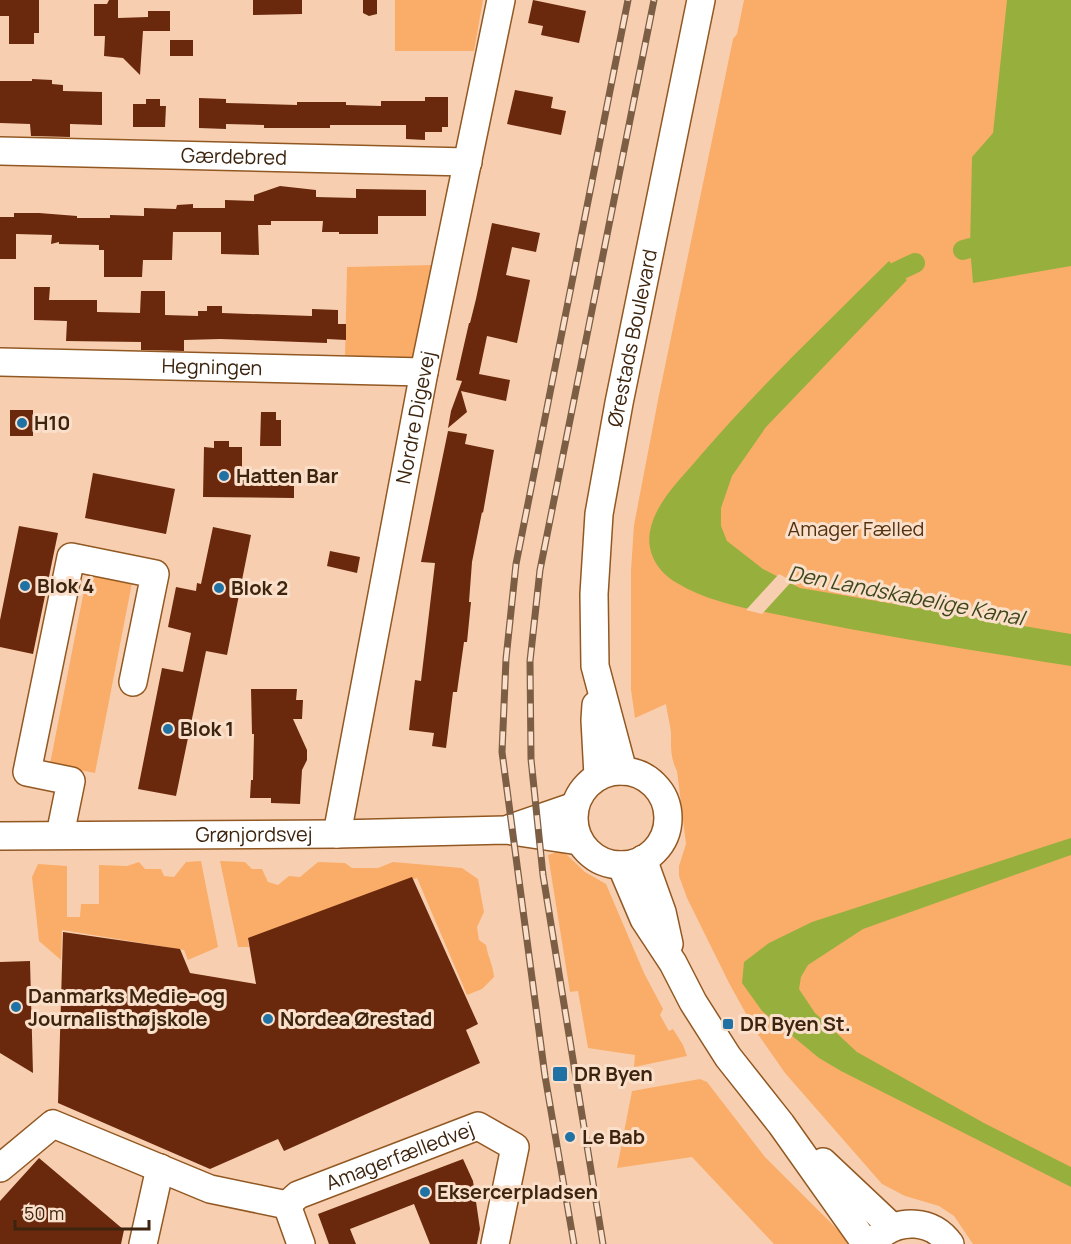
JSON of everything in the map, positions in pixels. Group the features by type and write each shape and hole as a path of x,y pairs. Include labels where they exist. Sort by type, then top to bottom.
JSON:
{"street":[{"name":"Nordre Digevej","path":"337,834 424,372 501,0"},
{"name":"Ørestads Boulevard","path":"611,773 595,720 598,681 595,666 594,594 599,514 618,403 701,0"},
{"name":"Gærdebred","path":"0,151 468,162"},
{"name":"Hegningen","path":"0,362 424,372"},
{"path":"60,835 71,781 27,772 71,557 155,574 133,682"},
{"path":"611,773 635,773 651,782 663,796 667,807 666,831 653,852 632,862 609,863 597,858 579,841 575,830 575,806 580,794 588,784 611,773"},
{"name":"Grønjordsvej","path":"506,830 575,806"},
{"name":"Grønjordsvej","path":"0,836 337,834 506,830 579,841"},
{"path":"632,862 644,919 673,963 693,1002 728,1058 781,1124 882,1236 907,1223 922,1224 937,1231 950,1244"},
{"path":"0,1168 53,1124 210,1189 287,1205 301,1244"},
{"path":"781,1124 866,1244"},
{"name":"Amagerfælledvej","path":"287,1205 298,1194 478,1126 514,1148 495,1244"},
{"path":"143,1244 160,1168"}],"green space":[{"path":"395,0 483,0 474,51 395,51"},
{"name":"Amager Fælled","path":"744,0 1071,0 1071,1244 973,1244 954,1216 939,1206 905,1196 882,1184 785,1073 755,1030 729,983 687,898 679,876 679,866 686,844 666,704 635,718 631,690 631,570 634,525 733,39 737,34"},
{"path":"432,265 412,360 345,357 347,267"},
{"path":"87,575 132,583 95,773 50,764"},
{"path":"558,852 566,854 585,872 606,884 644,973 663,1009 660,1015 669,1031 673,1029 687,1056 634,1067 635,1055 588,1048 578,991 570,992 548,855"},
{"path":"201,861 218,947 188,960 184,950 62,930 61,960 39,941 32,877 38,864 67,866 67,917 80,917 81,904 99,904 99,865 127,866 139,862 145,869 161,869 164,876 174,877 186,862"},
{"path":"220,861 245,862 252,869 262,869 268,882 278,885 289,876 300,877 318,862 345,863 352,868 378,868 393,862 462,868 478,879 484,912 477,927 479,940 486,945 494,977 482,989 467,995 417,878 248,940 249,947 238,947"},
{"path":"700,1079 707,1082 765,1157 845,1237 847,1244 774,1244 692,1157 617,1168 632,1091"}],"shaded area":[{"path":"1007,0 1071,0 1071,266 973,283 970,248 972,157 993,133"},
{"path":"889,261 907,280 766,427 732,476 721,508 721,526 727,541 763,569 800,588 1071,634 1071,666 932,644 734,605 704,596 677,583 659,568 655,561 650,547 650,531 663,500 670,491 745,405"},
{"path":"1071,838 1071,855 863,929 808,965 801,977 799,989 815,1013 857,1052 984,1123 1071,1167 1071,1187 819,1058 762,1011 742,983 744,962 769,943 812,922"}],"pier":[{"path":"779,574 792,581 762,614 746,610"}],"building":[{"path":"0,0 39,0 39,33 34,33 34,44 9,44 9,16 0,16"},
{"path":"109,0 118,0 118,18 148,17 148,11 170,11 170,31 143,31 140,75 123,58 104,56 105,36 94,36 94,4 107,4"},
{"path":"253,0 302,0 302,14 253,15"},
{"path":"363,0 377,0 377,14 369,16 363,13"},
{"path":"533,0 586,11 579,43 541,35 543,26 528,23"},
{"path":"170,40 193,40 193,56 170,56"},
{"path":"32,79 52,80 52,84 63,85 63,91 102,92 102,125 70,124 70,137 31,136 30,124 0,123 0,81 32,81"},
{"path":"515,90 553,97 551,108 566,111 561,135 507,124"},
{"path":"425,97 448,97 448,127 442,127 442,132 425,132 425,140 406,139 406,125 264,128 264,125 226,124 226,129 199,128 199,98 226,99 226,103 297,105 297,102 346,102 346,105 381,106 381,101 425,101"},
{"path":"146,99 160,99 160,106 166,106 165,127 133,127 133,104 146,104"},
{"path":"280,186 316,190 316,197 356,198 356,189 426,190 426,216 378,216 378,234 322,232 323,221 271,221 271,225 258,225 259,255 221,254 221,232 173,232 172,260 143,260 142,277 104,277 104,250 99,250 99,245 59,244 59,242 51,244 52,235 16,234 16,259 0,259 0,217 14,217 14,213 110,218 110,215 144,216 144,208 176,209 177,205 193,204 193,208 225,208 225,200 254,201 254,195"},
{"path":"492,223 540,233 536,252 512,247 506,275 530,280 517,343 487,336 479,374 510,380 506,401 461,391 467,412 448,428 451,411 462,381 456,380"},
{"path":"34,287 50,287 49,300 97,300 97,312 140,313 141,291 165,291 165,315 198,316 198,311 207,311 207,306 222,306 222,313 312,316 312,309 338,310 338,324 346,324 346,340 327,339 327,343 184,340 184,351 141,350 141,342 66,341 67,321 34,320"},
{"name":"H10","path":"10,410 33,410 33,436 10,436"},
{"path":"261,412 276,412 276,420 281,420 281,446 260,446"},
{"path":"448,431 467,434 465,444 494,450 472,562 467,642 464,642 457,692 453,692 446,748 432,746 434,733 409,730 415,680 421,681 435,563 421,562"},
{"path":"214,441 229,441 229,447 242,447 242,475 294,475 294,498 203,497 204,447 214,448"},
{"path":"93,473 175,489 166,534 85,518"},
{"name":"Blok 4","path":"19,526 58,533 33,654 0,647 0,620"},
{"path":"213,527 251,535 227,655 206,651 176,796 138,789 162,668 183,672 191,633 168,627 176,587 196,591 197,583 201,584"},
{"path":"330,551 360,557 357,573 327,566"},
{"path":"251,689 297,689 296,700 303,700 302,719 293,719 307,750 307,760 302,770 300,804 271,803 271,798 250,798 251,780 253,780 254,734 252,734"},
{"name":"Nordea Ørestad","path":"412,877 478,1024 466,1030 480,1063 284,1151 278,1139 210,1169 58,1103 63,932 180,949 190,973 256,984 248,938"},
{"name":"Danmarks Medie- og Journalisthøjskole","path":"30,961 33,1073 0,1053 0,962"},
{"path":"39,1158 124,1230 121,1244 0,1244 0,1201"},
{"name":"Eksercerpladsen","path":"463,1159 473,1181 480,1229 477,1244 430,1244 414,1204 350,1229 356,1244 329,1244 318,1214"}],"waterway":[{"name":"Den Landskabelige Kanal","path":"963,250 970,248"},
{"name":"Den Landskabelige Kanal","path":"881,288 898,271 915,263"}],"railway":[{"path":"574,1244 545,1076 502,752 506,659 516,564 628,0"},
{"path":"603,1244 543,875 531,759 530,661 540,570 654,0"}],"place":[{"name":"H10","path":"22,423"},
{"name":"Hatten Bar","path":"224,476"},
{"name":"Blok 4","path":"25,586"},
{"name":"Blok 2","path":"219,588"},
{"name":"Blok 1","path":"168,729"},
{"name":"Danmarks Medie- og Journalisthøjskole","path":"16,1007"},
{"name":"Nordea Ørestad","path":"268,1019"},
{"name":"DR Byen St.","path":"728,1024"},
{"name":"DR Byen","path":"560,1074"},
{"name":"Le Bab","path":"570,1137"},
{"name":"Eksercerpladsen","path":"425,1192"}]}
